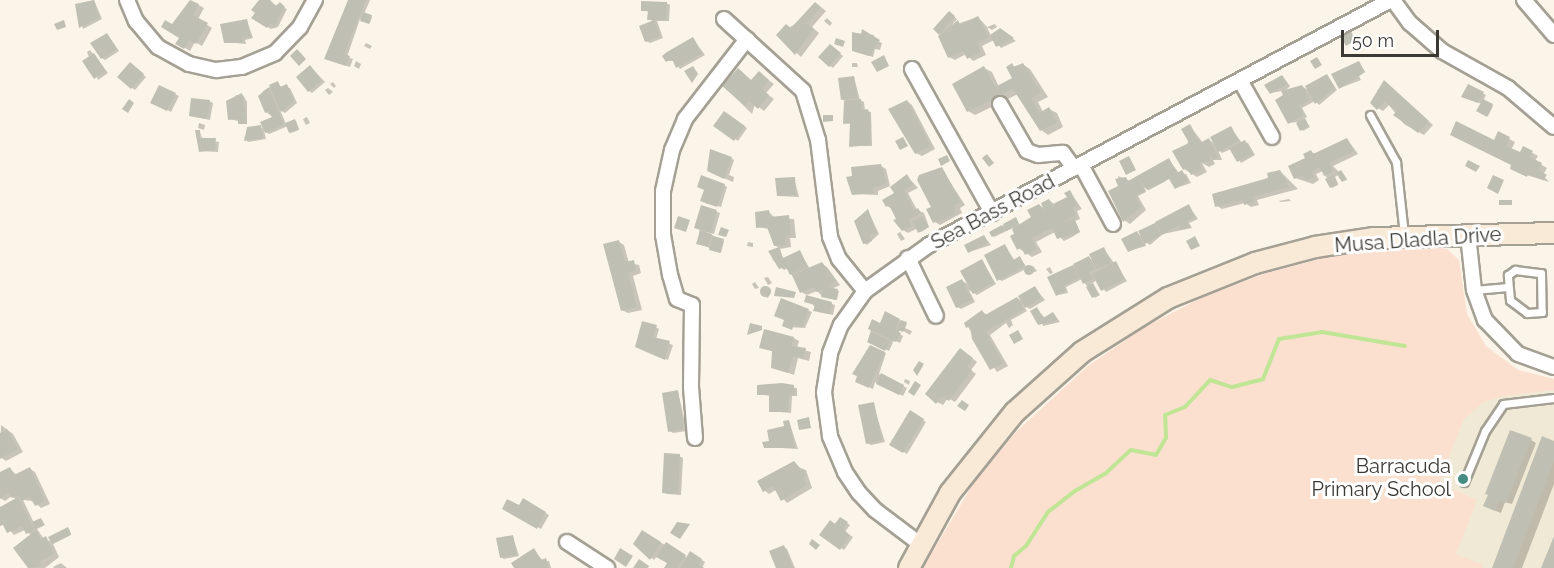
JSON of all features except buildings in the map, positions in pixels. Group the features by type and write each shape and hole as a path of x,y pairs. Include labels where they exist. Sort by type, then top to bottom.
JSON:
{"street":[{"path":"127,0 136,21 158,47 189,64 216,70 242,67 275,53 300,27 315,0"},
{"path":"1392,0 1410,24 1442,51 1528,102 1554,127"},
{"name":"Sea Bass Road","path":"920,544 883,517 859,493 845,472 830,436 824,392 830,353 841,325 865,291 908,258 1392,0"},
{"path":"1524,0 1554,35"},
{"path":"724,19 803,91 818,140 830,237 839,259 865,291"},
{"path":"695,438 691,387 692,304 676,299 663,235 663,191 672,150 685,119 747,39"},
{"path":"912,69 992,213"},
{"path":"1241,82 1272,137"},
{"path":"1000,104 1027,151 1038,155 1062,153 1078,166 1113,224"},
{"name":"Musa Dladla Drive","path":"909,568 920,544 950,493 1015,412 1082,352 1117,328 1187,289 1255,263 1315,247 1404,237 1554,233"},
{"path":"1468,235 1474,290 1485,320 1504,343 1533,362 1554,367"},
{"path":"908,258 936,316"},
{"path":"567,542 607,568"}],"lane":[{"path":"1370,115 1396,162 1404,237"},
{"path":"1539,270 1542,312 1527,313 1514,305 1508,287 1508,275 1513,271 1539,270"},
{"path":"1474,290 1508,287"},
{"path":"1464,482 1485,431 1503,404 1554,398"}],"shaded area":[{"path":"1425,246 1447,249 1459,260 1467,314 1486,346 1518,370 1554,379 1554,390 1503,396 1484,402 1464,419 1439,483 1477,500 1456,554 1484,565 1482,568 923,568 973,484 1015,433 1088,366 1143,328 1201,298 1263,274 1327,257"},
{"name":"Barracuda Primary School","path":"1554,382 1554,568 1346,568 1400,391"}],"waterway":[{"path":"1011,568 1014,556 1026,546 1048,512 1075,491 1105,474 1131,450 1156,455 1166,438 1165,415 1185,407 1210,380 1232,387 1263,379 1279,339 1322,332 1405,346"}],"place":[{"name":"Barracuda Primary School","path":"1463,479"}]}
